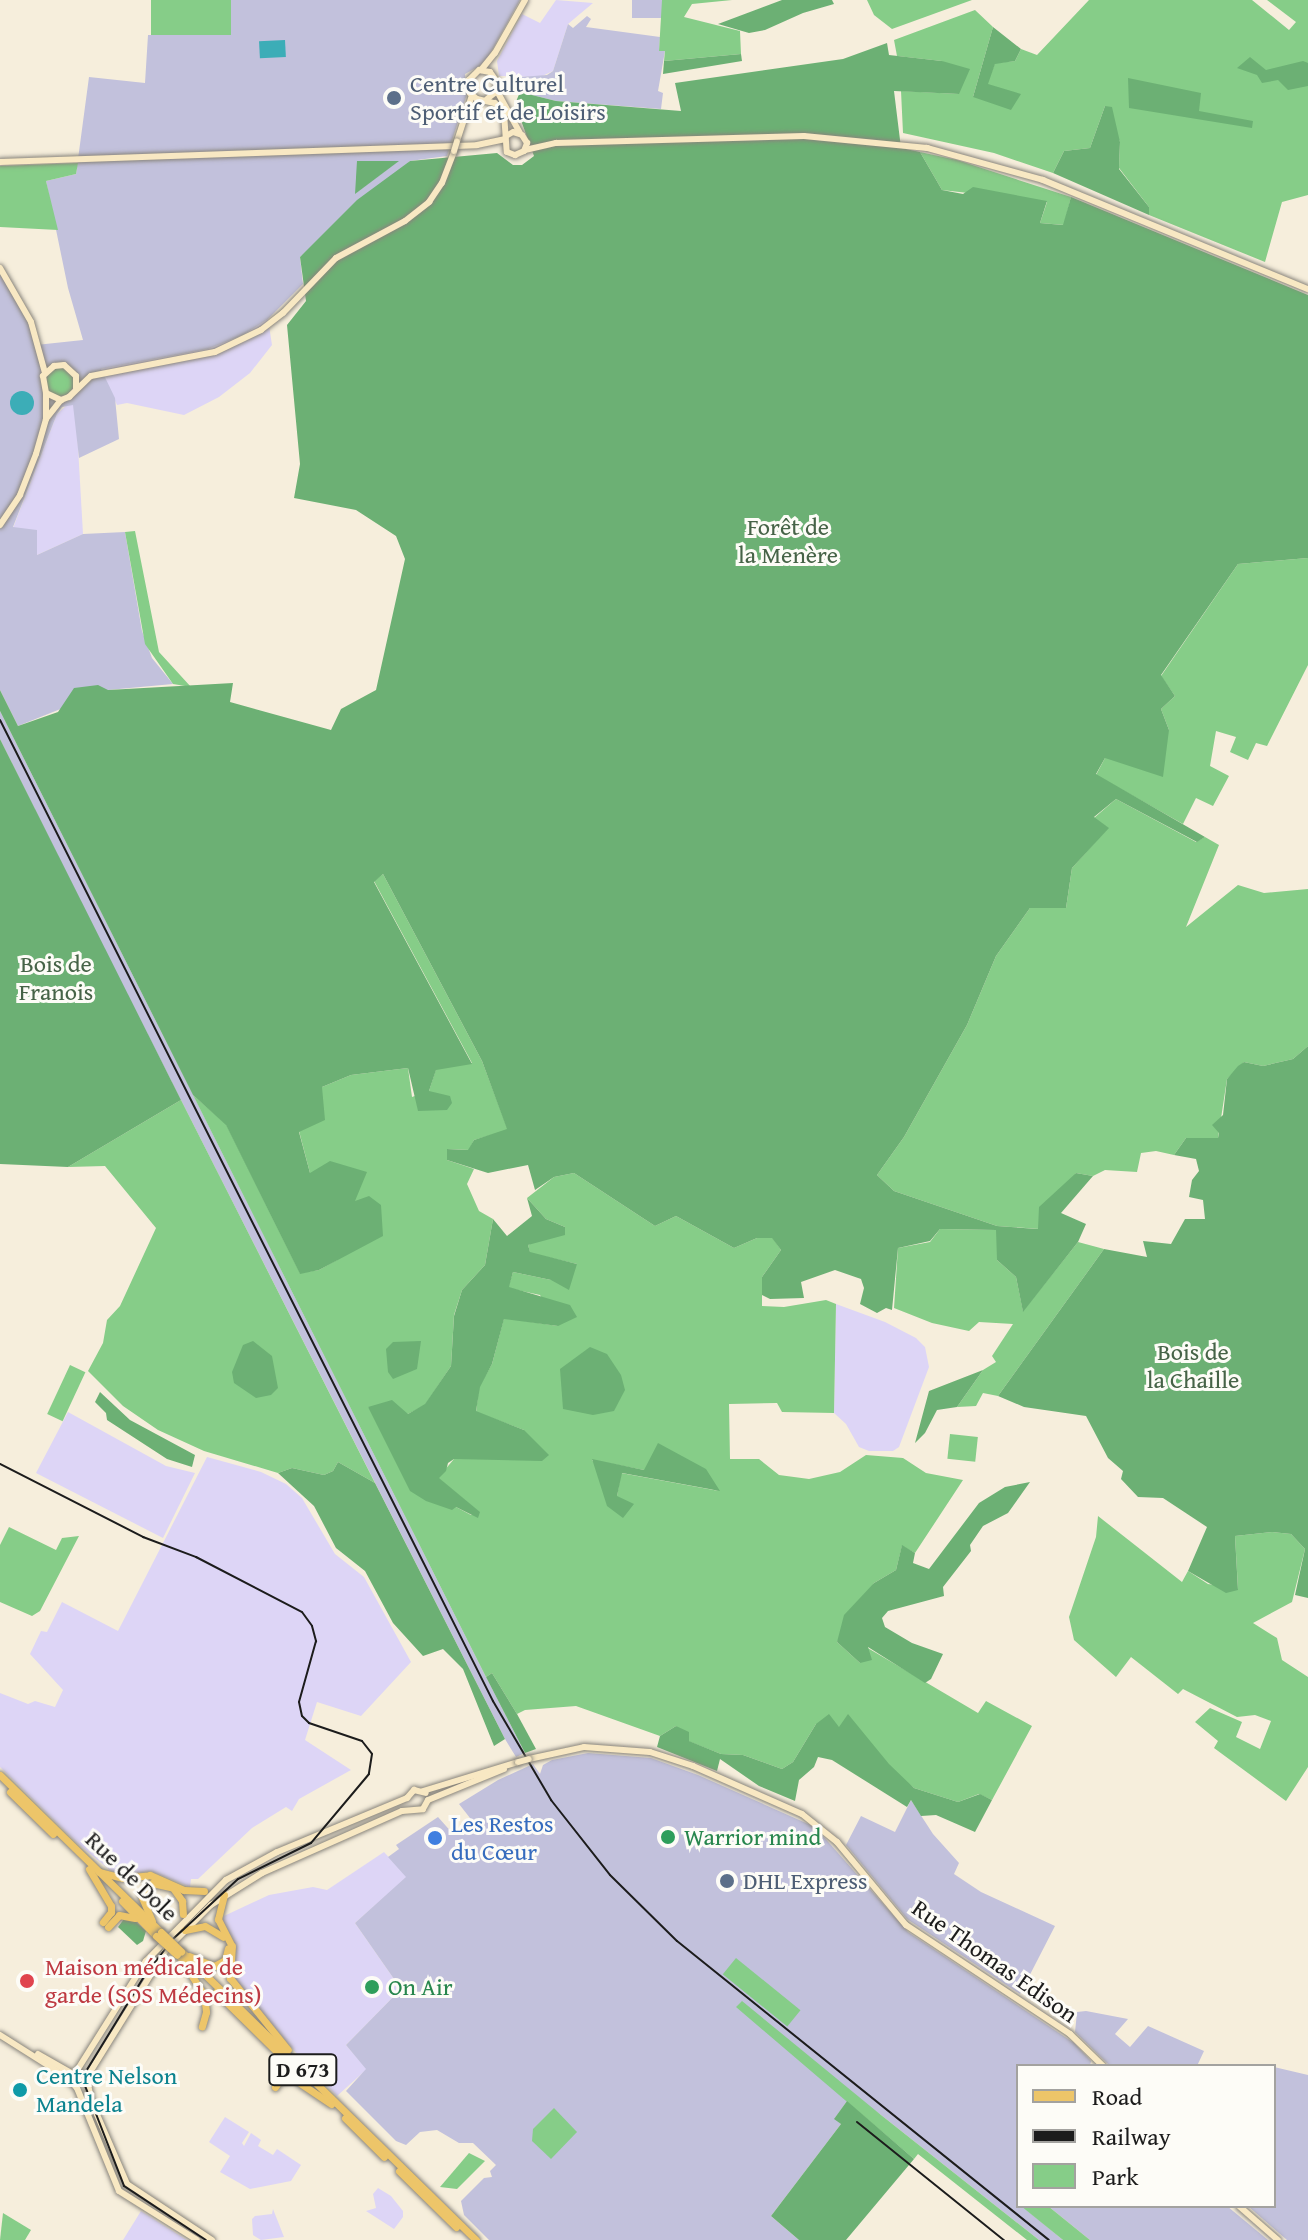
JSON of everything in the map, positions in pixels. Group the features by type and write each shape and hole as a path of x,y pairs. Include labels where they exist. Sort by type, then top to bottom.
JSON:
{"main road":[{"name":"Rue de Dole","path":"0,1775 331,2104 423,2191"},
{"name":"Rue de Dole","path":"0,1782 142,1921 157,1931"},
{"path":"89,1869 111,1906 105,1925 122,1914 142,1921"},
{"path":"99,1872 123,1878 150,1875 184,1890 204,1891"},
{"path":"157,1931 142,1897 152,1883 161,1882 173,1888 182,1901 184,1922 215,1930 226,1941 228,1950 225,1960 214,1966 180,1954"},
{"path":"224,1895 218,1919 232,1946 229,1969 233,1984 312,2080"},
{"name":"Rue de Dole","path":"180,1954 312,2080 469,2240"},
{"path":"180,1954 204,1995 206,2012 202,2026"},
{"path":"275,2087 279,2081 294,2079 331,2104"},
{"name":"Rue de Dole","path":"430,2198 476,2240"}],"street":[{"path":"39,346 59,365 91,376 215,352 261,330 283,313 336,258 405,221 429,202 442,183 464,122 472,95 469,80 495,53 525,0"},
{"path":"495,53 497,89 522,135 525,150"},
{"path":"481,70 494,75"},
{"path":"464,122 497,89"},
{"path":"472,95 504,113 506,151"},
{"path":"0,162 477,145 522,135 556,143"},
{"path":"477,145 515,155 556,143 804,136 927,148 1043,180 1308,289"},
{"path":"0,268 23,305 39,346 45,373 42,384 46,393 46,419 20,495 0,525"},
{"path":"45,373 59,365"},
{"path":"73,371 76,388"},
{"path":"46,419 61,400 69,397 91,376"},
{"path":"46,393 61,400"},
{"name":"Rue Thomas Edison","path":"518,1762 584,1747 650,1752 693,1766 802,1814 837,1842 906,1925 1070,2034 1101,2064"},
{"path":"204,1891 258,1861 407,1798 414,1790 423,1791 518,1762"},
{"path":"74,2086 87,2080 184,1922 262,1873 411,1809 423,1809 428,1800 518,1762"},
{"path":"423,1791 428,1800"},
{"path":"407,1798 411,1809"},
{"path":"197,2240 119,2191 74,2086 75,2073 146,1961 226,1880"},
{"path":"0,2033 87,2080 127,2184 212,2240"},
{"path":"0,2033 74,2086"},
{"path":"1241,2208 1278,2240"}],"shaded area":[{"path":"231,0 520,0 485,63 465,74 467,94 447,156 410,161 300,257 303,284 268,319 243,335 208,349 101,369 115,398 119,439 79,458 73,405 62,407 57,414 13,527 37,530 37,555 83,534 125,532 142,631 152,658 173,684 108,690 18,726 0,690 0,271 29,324 36,345 83,340 68,288 46,181 76,174 89,77 145,83 148,35 230,35"},
{"path":"556,0 593,3 568,24 553,71 540,77 499,76 497,61 522,14 540,23"},
{"path":"632,0 662,0 662,18 632,18"},
{"path":"587,16 591,19 586,27 660,37 659,50 665,51 658,91 663,93 661,109 556,101 520,92 520,77 547,75 553,71 568,24 573,28"},
{"path":"268,319 272,345 250,373 219,397 184,415 127,403 117,405 100,369 208,349 243,335"},
{"path":"68,404 73,405 76,412 83,534 37,555 13,528 57,414"},
{"path":"0,711 525,1753 516,1757 505,1739 115,970 0,739"},
{"path":"836,1304 885,1322 916,1338 925,1347 929,1367 899,1447 893,1451 869,1451 859,1447 846,1424 834,1413"},
{"path":"68,1412 166,1466 195,1473 163,1538 36,1473"},
{"path":"207,1457 261,1472 286,1484 302,1498 335,1554 364,1577 411,1662 361,1716 317,1702 305,1740 351,1770 299,1799 292,1811 286,1807 252,1828 198,1879 191,1879 190,1887 151,1871 124,1874 111,1871 78,1844 0,1767 0,1693 28,1704 35,1701 55,1707 63,1690 30,1654 41,1631 47,1632 62,1602 118,1631"},
{"path":"588,1753 651,1758 698,1775 815,1827 908,1932 1074,2043 1090,2064 1016,2064 1016,2208 1024,2208 1063,2240 1039,2240 881,2115 803,2061 847,2101 835,2118 841,2124 771,2216 799,2240 489,2240 464,2215 461,2201 484,2178 492,2177 490,2171 496,2165 473,2143 459,2143 437,2130 420,2132 406,2145 396,2141 346,2091 366,2069 346,2045 401,1989 355,1923 406,1877 388,1857 399,1849 396,1845 438,1817 454,1835 470,1818 459,1804 498,1780 533,1764 540,1774 543,1765 552,1760"},
{"path":"911,1800 933,1834 959,1863 954,1874 981,1892 1055,1926 1020,1994 907,1919 846,1845 861,1816 895,1832"},
{"path":"384,1852 407,1877 355,1923 401,1989 346,2045 367,2069 337,2096 307,2066 235,1980 231,1969 235,1944 221,1923 224,1916 269,1895 313,1887 327,1890"},
{"path":"1077,2012 1128,2019 1115,2034 1130,2047 1148,2026 1204,2051 1198,2064 1108,2064 1075,2032"},
{"path":"1276,2067 1308,2075 1308,2240 1287,2240 1250,2208 1276,2208"},
{"path":"225,2117 249,2132 242,2143 244,2146 251,2133 261,2140 258,2146 273,2155 277,2149 301,2165 291,2181 250,2189 220,2172 230,2156 209,2142"},
{"path":"378,2188 391,2196 403,2211 403,2217 394,2229 366,2211 376,2208 373,2194"},
{"path":"1050,2208 1229,2208 1268,2240 1090,2240"},
{"path":"273,2209 284,2237 261,2240 253,2235 252,2219 272,2214"},
{"path":"141,2211 187,2240 123,2240"}],"green space":[{"path":"151,0 231,0 231,35 151,35"},
{"path":"662,0 732,0 692,4 684,17 740,31 741,54 664,61 665,51 659,51"},
{"path":"782,0 832,0 834,4 749,33 718,24"},
{"path":"867,0 972,0 892,29 874,15"},
{"path":"1089,0 1252,0 1289,30 1296,22 1267,0 1308,0 1308,195 1282,202 1265,262 1149,215 1149,207 1119,168 1120,142 1105,106 1090,148 1064,151 1053,173 994,153 903,133 901,91 959,94 942,61 897,56 894,40 975,10 993,27 973,97 987,84 995,63 1015,61 1021,49 1037,55"},
{"path":"993,27 1021,49 1015,61 995,64 988,84 1021,94 1011,110 973,97"},
{"name":"Forêt de la Menère","path":"887,43 889,55 942,61 970,69 959,94 894,91 901,148 920,152 942,190 963,194 973,187 1047,201 1040,223 1063,225 1071,197 1308,295 1308,558 1238,564 1161,675 1175,696 1161,709 1169,730 1163,777 1105,758 1096,774 1205,837 1197,842 1116,799 1094,817 1109,828 1072,868 1066,908 1030,908 996,956 967,1025 904,1137 877,1175 894,1191 997,1226 1038,1229 1039,1207 1076,1173 1093,1176 1061,1213 1086,1224 1078,1242 1023,1312 1016,1277 997,1260 996,1230 940,1229 930,1241 898,1248 892,1310 886,1308 877,1313 860,1304 864,1288 861,1279 835,1270 801,1282 804,1298 770,1299 762,1295 762,1277 781,1250 772,1238 757,1238 734,1248 676,1216 655,1226 574,1173 554,1177 535,1190 528,1165 488,1173 447,1160 447,1149 468,1150 474,1140 507,1129 482,1061 383,874 374,882 472,1064 436,1070 429,1091 450,1096 452,1103 447,1110 418,1111 408,1068 351,1075 322,1087 325,1120 299,1132 310,1173 330,1161 367,1172 355,1201 369,1196 381,1205 383,1236 319,1270 300,1274 226,1125 193,1095 0,711 0,690 18,726 58,712 74,688 98,685 108,690 233,683 230,702 331,730 341,709 376,690 405,559 396,536 356,510 294,498 300,464 287,325 306,301 300,257 357,200 410,161 497,153 513,165 522,165 534,156 515,104 520,92 556,101 681,111 675,83 843,59"},
{"path":"741,54 742,61 663,74 664,61"},
{"path":"1250,57 1266,70 1303,61 1308,63 1308,86 1288,90 1278,80 1262,83 1257,75 1237,68"},
{"path":"1128,78 1201,93 1199,111 1253,121 1252,128 1129,108"},
{"path":"1105,106 1112,107 1120,142 1119,169 1149,207 1149,215 1053,173 1064,151 1090,148"},
{"path":"920,152 957,160 1071,197 1064,225 1040,223 1047,202 942,190"},
{"path":"357,161 399,161 355,194"},
{"path":"78,163 76,174 46,181 58,230 0,227 0,166"},
{"path":"60,368 70,372 74,382 70,392 60,396 50,392 46,382 50,372"},
{"path":"135,531 159,652 191,687 173,684 145,644 125,532"},
{"path":"1308,558 1308,665 1267,746 1256,743 1248,760 1230,752 1236,737 1216,731 1210,766 1229,776 1213,806 1196,798 1183,824 1096,775 1105,758 1169,730 1161,709 1175,696 1161,676 1238,564"},
{"name":"Bois de Franois","path":"0,739 181,1100 68,1167 0,1164"},
{"path":"1116,799 1196,842 1205,837 1219,845 1186,927 1238,885 1264,893 1308,889 1308,1046 1293,1059 1263,1066 1244,1062 1227,1079 1218,1138 1186,1138 1174,1155 1156,1151 1141,1153 1137,1172 1105,1170 1093,1176 1076,1173 1039,1229 997,1226 894,1191 877,1175 904,1137 967,1025 996,956 1030,908 1066,908 1072,868 1108,828 1094,818"},
{"path":"383,874 482,1061 508,1130 474,1140 469,1150 448,1149 447,1160 474,1169 467,1184 479,1211 493,1219 485,1265 462,1290 454,1315 451,1366 425,1405 408,1414 368,1407 456,1507 471,1515 479,1512 438,1478 454,1459 524,1430 476,1412 479,1387 492,1364 504,1318 558,1326 540,1295 508,1288 513,1272 551,1280 577,1264 530,1253 528,1245 565,1227 546,1219 527,1198 554,1177 574,1173 655,1226 676,1216 734,1248 757,1238 772,1237 781,1250 762,1277 762,1306 784,1307 826,1300 836,1304 834,1413 782,1412 777,1403 729,1404 730,1459 759,1459 779,1475 809,1479 840,1472 866,1455 903,1458 926,1473 963,1480 915,1553 902,1546 896,1570 874,1583 837,1642 860,1663 866,1647 978,1713 986,1701 1032,1726 992,1800 979,1794 958,1802 914,1788 839,1727 816,1724 793,1762 782,1769 743,1755 721,1754 688,1741 676,1726 660,1736 576,1706 525,1710 517,1714 492,1673 486,1677 193,1095 226,1124 300,1273 319,1270 337,1260 354,1201 310,1173 299,1131 322,1087 351,1075 408,1068 412,1097 429,1091 436,1069 472,1063 374,881","holes":["592,1460 644,1470 719,1491 621,1473 617,1496"]},
{"name":"Bois de la Chaille","path":"1308,1046 1308,1598 1295,1595 1305,1549 1291,1534 1272,1532 1235,1536 1238,1590 1226,1593 1188,1571 1207,1527 1163,1498 1138,1497 1121,1479 1123,1471 1108,1458 1086,1416 1024,1407 998,1396 1104,1249 1147,1257 1143,1241 1171,1244 1185,1219 1205,1219 1203,1200 1189,1197 1192,1180 1199,1171 1196,1159 1174,1155 1186,1138 1218,1138 1219,1133 1212,1125 1223,1115 1227,1079 1238,1066 1244,1062 1263,1066 1293,1059"},
{"path":"181,1100 375,1483 338,1462 333,1471 324,1475 292,1468 278,1473 204,1451 158,1430 123,1406 88,1371 103,1343 107,1320 120,1306 156,1228 105,1166 68,1167"},
{"path":"527,1198 546,1219 565,1227 565,1235 528,1245 530,1252 577,1264 569,1290 551,1280 513,1272 509,1287 570,1305 577,1317 558,1326 504,1319 492,1364 480,1387 476,1411 524,1430 549,1455 542,1461 454,1459 448,1463 446,1471 439,1478 480,1512 478,1518 456,1507 452,1510 426,1501 410,1491 368,1407 392,1400 408,1414 425,1404 451,1366 454,1316 462,1290 485,1265 493,1219 507,1236 532,1216"},
{"path":"940,1229 997,1230 997,1260 1016,1277 1023,1311 1078,1242 1104,1249 998,1396 983,1393 976,1406 957,1407 983,1370 996,1362 992,1356 1013,1324 979,1322 969,1331 932,1323 894,1308 898,1248 930,1242"},
{"path":"253,1341 272,1356 278,1388 271,1395 256,1398 234,1383 232,1372 243,1345"},
{"path":"421,1341 417,1369 393,1379 388,1372 386,1349 393,1342"},
{"path":"590,1347 607,1354 621,1375 625,1390 614,1411 593,1415 563,1409 560,1369"},
{"path":"70,1365 85,1372 63,1421 47,1414"},
{"path":"983,1370 957,1407 937,1410 925,1433 915,1443 929,1391"},
{"path":"100,1392 130,1420 195,1455 192,1467 167,1459 107,1420 106,1413 95,1402"},
{"path":"950,1434 978,1437 975,1462 947,1459"},
{"path":"658,1443 706,1469 720,1491 622,1473 617,1496 634,1504 623,1518 607,1506 592,1459 644,1470"},
{"path":"338,1462 375,1483 505,1739 494,1746 463,1669 443,1649 423,1656 393,1623 365,1571 336,1548 314,1506 278,1473 292,1468 324,1475 333,1471"},
{"path":"1030,1482 1008,1513 983,1526 970,1545 971,1551 943,1587 944,1596 888,1611 882,1618 885,1627 912,1643 943,1654 931,1679 925,1683 868,1647 872,1660 860,1663 837,1642 844,1615 874,1583 896,1570 902,1545 915,1553 913,1563 929,1569 979,1503 1005,1487"},
{"path":"1098,1516 1182,1582 1188,1571 1208,1584 1238,1589 1235,1536 1272,1532 1291,1534 1305,1549 1292,1602 1253,1623 1277,1638 1282,1660 1308,1677 1308,1767 1286,1801 1214,1748 1218,1741 1195,1722 1210,1708 1242,1722 1236,1737 1260,1749 1271,1721 1255,1715 1237,1717 1183,1689 1178,1694 1131,1657 1116,1677 1074,1640 1069,1617 1096,1537"},
{"path":"9,1527 56,1550 62,1538 79,1536 40,1611 32,1616 0,1602 0,1545"},
{"path":"492,1673 536,1749 525,1753 486,1677"},
{"path":"829,1714 839,1727 848,1714 889,1764 914,1788 958,1802 980,1794 992,1800 975,1832 936,1815 921,1816 911,1800 907,1807 832,1760 818,1757 814,1767 799,1780 795,1801 759,1786 720,1759 717,1771 657,1747 660,1736 676,1726 689,1732 689,1741 721,1754 743,1755 782,1769 793,1762 816,1724"},
{"path":"124,1919 135,1921 146,1931 143,1941 137,1945 118,1927"},
{"path":"736,1958 801,2010 787,2027 723,1974"},
{"path":"742,2001 1039,2240 1027,2240 918,2154 914,2159 736,2007"},
{"path":"847,2101 914,2159 846,2240 799,2240 771,2216 841,2124 834,2119"},
{"path":"554,2108 577,2132 551,2159 532,2141 533,2129"},
{"path":"469,2153 485,2161 457,2189 440,2187"},
{"path":"1023,2208 1050,2208 1090,2240 1063,2240"},
{"path":"3,2213 31,2230 25,2240 0,2240"}],"water":[{"path":"285,40 286,57 260,58 259,41"},
{"path":"22,391 31,394 34,403 31,412 22,415 13,412 10,403 13,394"}],"tram line":[{"path":"0,1464 143,1537 196,1557 302,1612 312,1626 316,1641 299,1702 302,1716 309,1723 362,1741 372,1754 369,1774 311,1843 238,1879 173,1939 145,1975 82,2078 124,2186 206,2240"}],"railway":[{"path":"0,720 493,1701 551,1800 610,1875 677,1941 1049,2240"},
{"path":"857,2122 1004,2240"}],"place":[{"name":"Centre Culturel Sportif et de Loisirs","path":"394,98"},
{"name":"Warrior mind","path":"668,1837"},
{"name":"Les Restos du Cœur","path":"435,1838"},
{"name":"DHL Express","path":"727,1881"},
{"name":"Maison médicale de garde (SOS Médecins)","path":"27,1981"},
{"name":"On Air","path":"372,1987"},
{"name":"Centre Nelson Mandela","path":"20,2090"}]}
